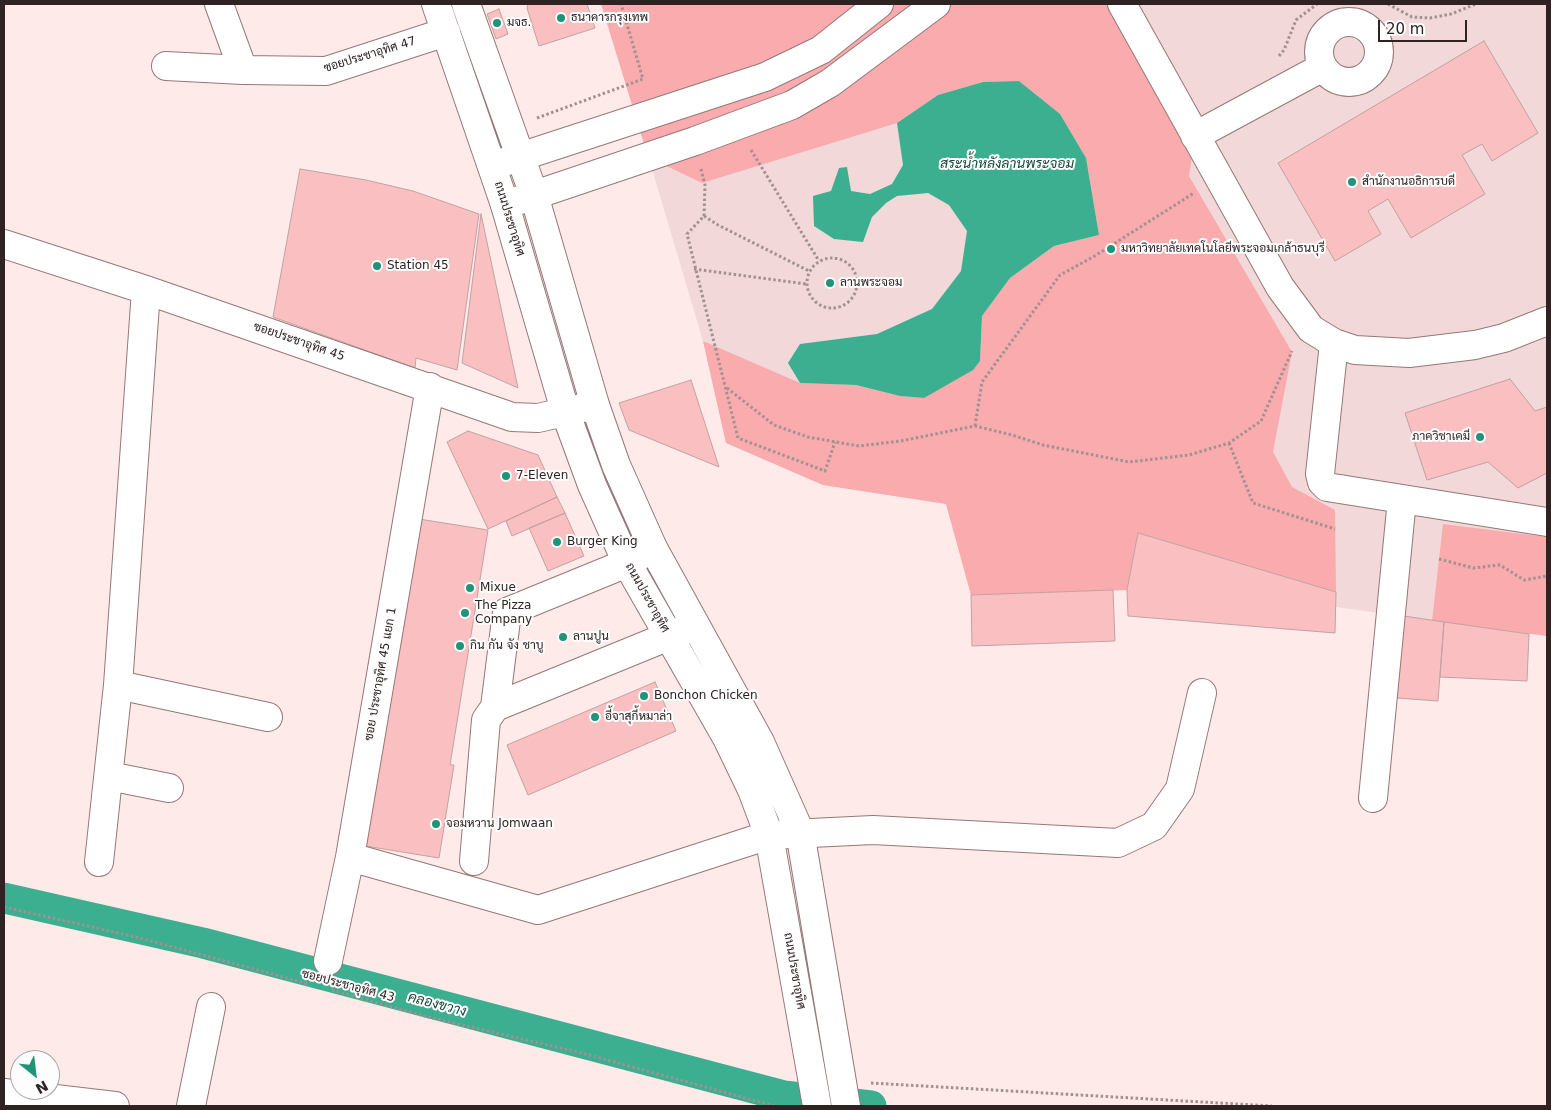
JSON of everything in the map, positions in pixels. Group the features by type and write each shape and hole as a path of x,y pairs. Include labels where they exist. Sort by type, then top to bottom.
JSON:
{"street":[{"path":"219,4 243,70"},
{"name":"ถนนประชาอุทิศ","path":"436,4 505,205 566,414 592,485 627,563 727,738 752,790 769,835 817,1106"},
{"path":"466,4 522,158 595,405 616,465 653,548 760,742 800,832 844,1094"},
{"path":"492,166 522,158 765,77 821,50 879,4"},
{"path":"505,205 694,141 792,105 830,83 936,4"},
{"path":"1122,4 1280,287 1310,329 1354,350 1379,353 1445,350 1504,338 1547,321"},
{"name":"ซอยประชาอุทิศ 47","path":"166,66 243,70 326,71 446,32"},
{"path":"1195,136 1323,67"},
{"name":"ซอยประชาอุทิศ 45","path":"4,244 146,290 512,417 538,418 566,414 595,405"},
{"path":"99,862 118,685 146,290"},
{"path":"1334,342 1320,474 1322,482 1327,487 1547,522"},
{"name":"ซอย ประชาอุทิศ 45 แยก 1","path":"328,961 350,857 430,387"},
{"path":"1373,798 1402,499"},
{"path":"474,861 486,720 495,707 507,612 627,563 653,548"},
{"path":"495,707 695,625"},
{"path":"118,685 268,717"},
{"path":"350,857 538,910 769,835 800,832 873,830 1118,844 1154,826 1180,789 1202,693"},
{"path":"109,776 169,788"},
{"path":"191,1106 211,1007"},
{"path":"4,1093 115,1106"}],"path":[{"path":"511,126 643,79 621,4"},
{"path":"1275,62 1284,50 1296,20 1317,4"},
{"path":"1388,4 1412,17 1430,18 1451,14 1476,4"},
{"path":"736,126 819,261"},
{"path":"694,141 705,185 704,216 686,234 727,388 738,438 825,471 835,442"},
{"path":"975,426 982,382 1060,275 1093,257 1218,178"},
{"path":"704,216 718,225 810,271"},
{"path":"838,258 850,264 857,278 855,294 840,307 822,306 814,301 809,293 806,284 810,271 819,261 838,258"},
{"path":"694,269 806,284"},
{"path":"727,388 774,425 808,437 835,442 860,446 901,441 975,426 1043,445 1129,462 1189,455 1229,443 1261,421 1292,352 1290,342"},
{"path":"1229,443 1253,503 1335,529"},
{"path":"1439,559 1473,568 1500,565 1524,580 1547,576"},
{"name":"ซอยประชาอุทิศ 43","path":"4,906 136,937 316,986"},
{"name":"ซอยประชาอุทิศ 43","path":"325,988 428,1017 582,1054 774,1106"},
{"path":"844,1094 1272,1106"}],"shaded area":[{"path":"601,4 1122,4 1195,136 1189,176 1292,352 1273,452 1292,487 1335,510 1336,592 1138,533 1127,590 971,595 946,504 823,485 726,443 703,341 800,383 856,385 900,396 924,398 980,361 982,316 1010,278 1054,246 1099,235 1086,158 1060,114 1019,81 983,82 938,95 897,123 702,183 648,157"},
{"name":"มหาวิทยาลัยเทคโนโลยีพระจอมเกล้าธนบุรี","path":"603,4 1547,4 1547,636 1336,607 1336,591 1138,533 1127,590 971,595 946,504 823,485 726,443 703,341"},
{"path":"1443,524 1547,537 1547,636 1432,621"}],"water":[{"name":"สระน้ำหลังลานพระจอม","path":"1019,81 1060,114 1086,158 1099,235 1054,246 1010,278 982,316 980,361 973,370 924,398 900,396 856,385 800,383 788,363 800,344 877,334 932,309 961,271 967,231 949,205 928,193 897,196 886,203 872,217 863,242 834,239 814,226 813,196 831,191 839,168 847,167 851,191 870,194 892,184 903,165 897,123 938,95 983,82"}],"building":[{"name":"ธนาคารกรุงเทพ","path":"528,4 587,4 595,28 539,46 527,8"},
{"path":"499,9 508,34 496,39 487,14"},
{"path":"1484,41 1538,133 1492,161 1482,144 1462,155 1485,194 1411,238 1388,199 1368,211 1381,234 1335,261 1278,163"},
{"name":"Station 45","path":"300,169 366,180 413,191 479,214 457,370 416,358 415,368 273,317"},
{"path":"481,214 518,388 462,363"},
{"name":"ภาควิชาเคมี","path":"1510,379 1535,411 1547,407 1547,473 1518,488 1488,462 1427,480 1405,413"},
{"path":"691,380 719,467 629,430 619,403"},
{"name":"7-Eleven","path":"468,431 538,455 557,497 488,529 447,442"},
{"path":"557,497 565,513 512,536 506,521"},
{"name":"Burger King","path":"565,513 584,556 548,571 529,528"},
{"path":"419,519 488,530 450,765 454,765 439,858 365,846"},
{"path":"1138,533 1336,592 1335,633 1128,616 1127,590"},
{"path":"1113,590 1115,641 972,646 971,595"},
{"path":"1404,616 1444,622 1438,701 1397,698"},
{"path":"1444,622 1529,634 1527,681 1440,677"},
{"path":"655,682 676,731 528,795 507,745"}],"waterway":[{"name":"คลองขวาง","path":"4,898 203,943 784,1096 871,1106"}],"place":[{"name":"ธนาคารกรุงเทพ","path":"561,18"},
{"name":"มจธ.","path":"497,23"},
{"name":"สำนักงานอธิการบดี","path":"1352,182"},
{"name":"มหาวิทยาลัยเทคโนโลยีพระจอมเกล้าธนบุรี","path":"1111,249"},
{"name":"Station 45","path":"377,266"},
{"name":"ลานพระจอม","path":"830,283"},
{"name":"ภาควิชาเคมี","path":"1480,437"},
{"name":"7-Eleven","path":"506,476"},
{"name":"Burger King","path":"557,542"},
{"name":"Mixue","path":"470,588"},
{"name":"The Pizza Company","path":"465,613"},
{"name":"ลานปูน","path":"563,637"},
{"name":"กิน กัน จัง ชาบู","path":"460,646"},
{"name":"Bonchon Chicken","path":"644,696"},
{"name":"อี้จาสุกี้หมาล่า","path":"595,717"},
{"name":"จอมหวาน Jomwaan","path":"436,824"}]}
